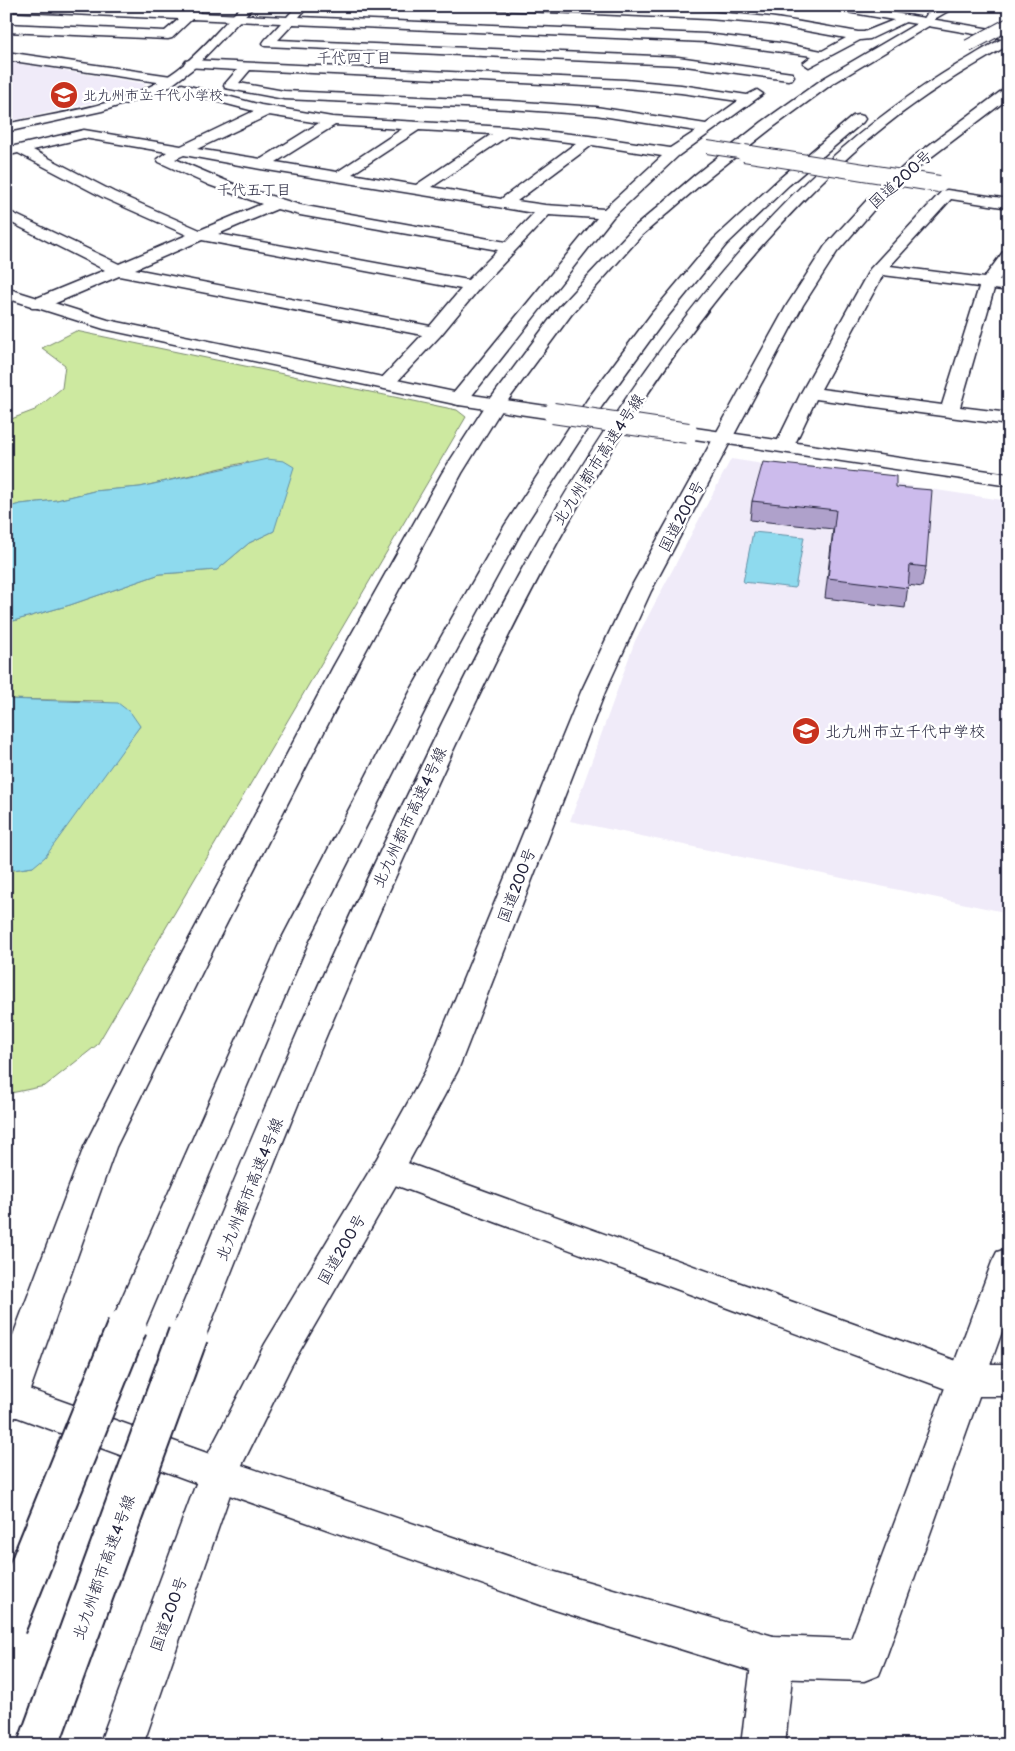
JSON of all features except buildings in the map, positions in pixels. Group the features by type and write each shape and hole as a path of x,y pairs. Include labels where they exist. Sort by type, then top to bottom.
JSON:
{"main road":[{"path":"6,28 168,35 199,6"},
{"path":"6,128 142,95 171,80 249,6"},
{"path":"302,6 269,43 686,62 788,76"},
{"path":"482,6 708,16 769,21 858,36 866,36 952,6"},
{"path":"830,6 1009,30"},
{"path":"880,6 1003,42"},
{"path":"8,8 706,38 780,47 824,55"},
{"path":"509,105 524,79 560,31 572,10"},
{"path":"922,18 767,125 701,177 636,233 565,311 496,405 452,473 345,666 192,962 100,1147 7,1400 555,1591 773,1657 864,1660 1009,1262"},
{"name":"北九州都市高速4号線","path":"6,1626 127,1327 303,925 424,688 515,525 594,404 658,317 720,242 842,131 889,95 968,46 1009,24"},
{"path":"459,399 608,214 673,153 748,99 858,36"},
{"name":"北九州都市高速4号線","path":"38,1745 188,1335 351,943 465,696 551,532 630,407 684,329 748,248 808,187 866,135 912,99 1003,42"},
{"path":"6,56 171,80"},
{"path":"190,64 634,85 748,99"},
{"path":"247,66 230,85 284,95 509,105 596,112 706,128"},
{"path":"182,88 268,110 332,121 506,130 673,153"},
{"name":"国道200号","path":"121,1745 218,1474 278,1355 388,1169 442,1070 593,692 640,591 795,305 832,249 872,204 921,158 1009,92"},
{"path":"268,110 164,158 210,181 275,204 510,247"},
{"path":"261,165 332,121"},
{"path":"340,176 418,125"},
{"path":"418,190 506,130"},
{"path":"13,150 84,134 504,204 545,210 608,214"},
{"path":"504,204 589,140"},
{"path":"685,143 1009,194"},
{"path":"13,150 199,235 472,286"},
{"path":"785,446 810,393 878,269 947,194 1009,204"},
{"path":"38,304 275,204"},
{"path":"387,382 434,332 472,286 545,210"},
{"path":"6,214 120,271 434,332"},
{"path":"949,412 988,283 1009,255"},
{"path":"878,269 1009,286"},
{"path":"6,293 104,324 387,382 459,399 1009,480"},
{"path":"810,393 1009,419"},
{"path":"388,1169 965,1380 1009,1380"},
{"path":"763,1745 773,1657"}],"shaded area":[{"name":"北九州市立千代小学校","path":"6,62 147,84 136,91 109,99 6,122"},
{"name":"北九州市立千代中学校","path":"731,459 1009,501 1009,913 570,821 635,641"}],"green space":[{"path":"76,331 457,410 466,417 97,1045 45,1086 6,1094 6,871 33,867 140,726 103,701 6,699 6,623 70,605 160,574 217,570 249,543 274,531 247,462 140,487 94,491 57,500 20,504 6,508 6,421 35,410 62,388 65,365 42,348"}],"water":[{"path":"267,459 284,461 294,467 274,531 249,543 217,570 160,574 70,605 6,623 6,508 20,504 57,500 94,491 140,487"},
{"path":"753,532 804,537 795,588 743,582"},
{"path":"6,699 118,703 131,713 140,726 45,857 33,867 6,871"}],"place":[{"name":"北九州市立千代小学校","path":"64,95"},
{"name":"北九州市立千代中学校","path":"806,731"}],"district":[{"name":"千代四丁目","path":"354,58"},
{"name":"千代五丁目","path":"254,190"}]}
